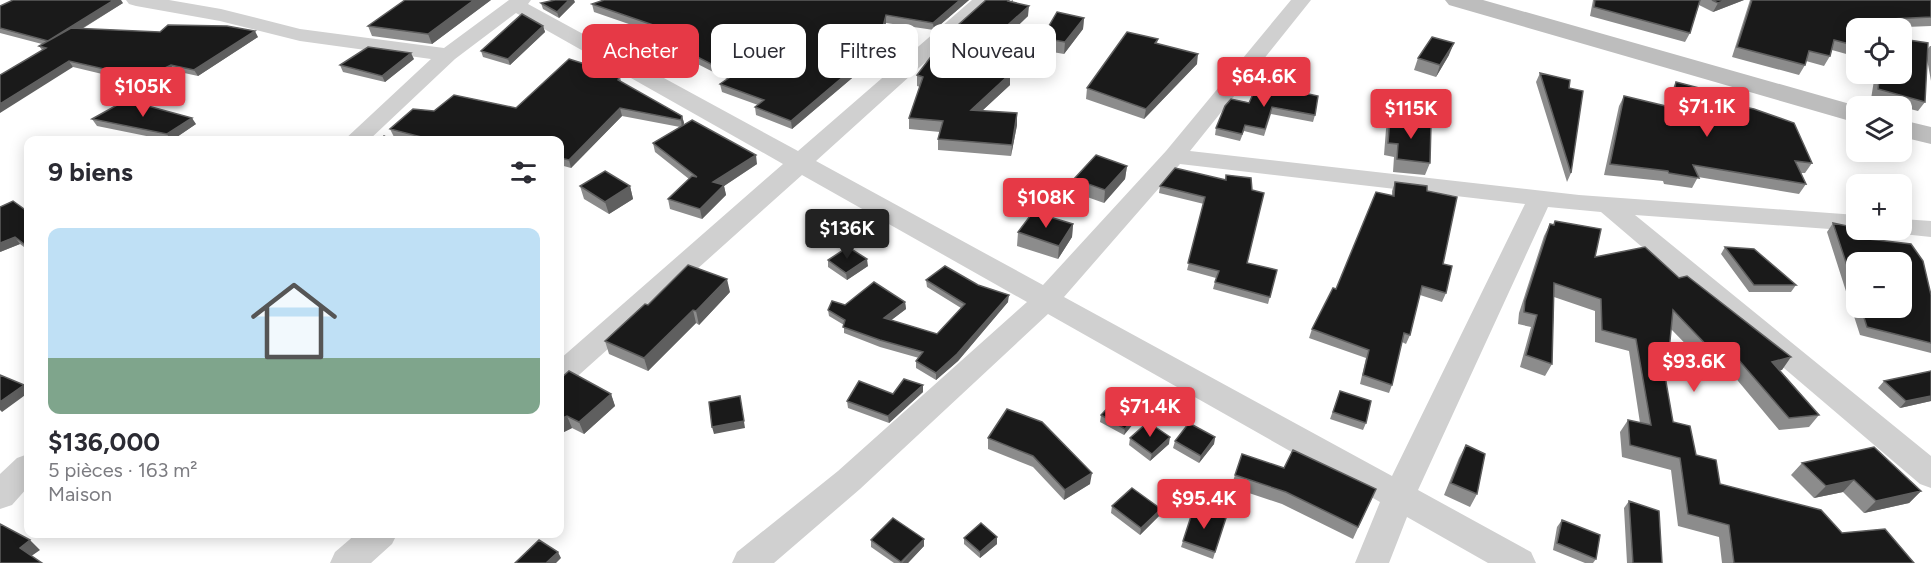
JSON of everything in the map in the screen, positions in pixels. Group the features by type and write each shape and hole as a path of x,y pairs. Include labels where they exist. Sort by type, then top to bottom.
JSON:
{"main road":[{"path":"1457,0 1846,112"},
{"path":"1912,131 1931,136"}],"street":[{"path":"136,0 221,15 300,35 448,56"},
{"path":"564,371 984,0"},
{"path":"749,563 849,480 1046,300 1174,156 1301,0"},
{"path":"360,136 448,56 518,2 800,163 1519,563"},
{"path":"1174,156 1540,198 1846,222"},
{"path":"1372,563 1399,496 1540,198"},
{"path":"1606,204 1931,475"},
{"path":"1912,228 1931,229"},
{"path":"0,495 24,471"},
{"path":"347,563 375,538"}],"building":[{"path":"13,0 114,0 48,41 0,28 0,6"},
{"path":"405,0 474,0 428,34 368,26"},
{"path":"569,0 557,12 541,3"},
{"path":"604,0 960,0 933,23 886,15 884,24 818,24 818,78 842,78 791,121 755,107 764,100 720,84 729,78 806,78 806,24 711,24 711,64 699,58 699,24 650,24 592,4"},
{"path":"986,0 1009,0 1029,6 1009,24 959,24"},
{"path":"1595,0 1700,0 1690,33 1594,7"},
{"path":"1752,0 1931,0 1931,17 1846,18 1846,43 1834,40 1830,56 1809,51 1805,65 1737,47"},
{"path":"1057,12 1084,18 1065,42 1056,40 1056,24 1050,24"},
{"path":"522,14 543,26 508,59 481,51"},
{"path":"168,25 227,26 255,31 194,70 171,65 144,78 69,61 0,104 0,75 46,48 39,46 71,28 160,32"},
{"path":"1127,32 1158,39 1155,43 1198,54 1146,109 1087,88"},
{"path":"1432,37 1454,43 1440,65 1418,58"},
{"path":"1912,41 1928,43 1925,102 1912,98 1912,96 1878,89 1879,84 1912,84"},
{"path":"368,47 411,53 382,76 340,65"},
{"path":"930,58 930,78 1006,78 971,110 1017,113 1012,145 938,139 943,121 909,118 923,77 918,74"},
{"path":"569,59 582,63 582,78 619,78 618,80 682,116 681,120 620,108 569,160 564,159 564,136 417,136 390,129 413,109 434,111 454,95 516,108"},
{"path":"1540,73 1570,80 1569,88 1583,91 1571,173"},
{"path":"1676,82 1711,91 1710,100 1754,109 1794,123 1812,163 1795,161 1806,184 1693,165 1699,178 1668,171 1610,164 1624,96 1670,107"},
{"path":"1258,83 1318,96 1315,115 1272,107 1265,129 1245,125 1242,134 1216,128 1225,106 1231,99 1249,103"},
{"path":"126,100 192,118 167,134 92,119"},
{"path":"1390,117 1431,124 1430,163 1397,159 1398,144 1388,143"},
{"path":"692,120 756,155 713,182 724,185 700,209 668,199 692,176 697,177 653,143"},
{"path":"1096,155 1127,166 1105,190 1074,179"},
{"path":"1175,168 1226,180 1226,175 1251,178 1252,190 1264,193 1247,263 1277,270 1270,297 1215,282 1219,271 1188,263 1205,197 1160,186"},
{"path":"605,171 630,186 605,202 580,186"},
{"path":"1395,182 1427,186 1427,191 1457,197 1443,264 1452,266 1446,293 1422,286 1410,335 1404,333 1392,385 1363,375 1369,350 1312,329 1333,288 1336,289 1376,192 1394,196"},
{"path":"13,201 24,209 24,244 15,237 0,243 0,207"},
{"path":"1033,212 1073,224 1059,246 1018,232"},
{"path":"1555,221 1601,229 1595,257 1645,247 1679,278 1687,276 1791,357 1772,362 1819,415 1789,418 1731,351 1715,354 1673,310 1666,382 1673,422 1690,426 1696,455 1716,460 1720,484 1821,510 1842,533 1885,529 1914,563 1734,563 1729,525 1688,514 1680,458 1630,445 1628,420 1651,425 1636,339 1602,330 1601,299 1554,283 1552,364 1526,355 1537,315 1524,312 1525,301 1550,224 1554,225"},
{"path":"1833,223 1846,226 1846,240 1877,240 1911,244 1923,261 1931,295 1931,343 1867,327 1864,318 1912,318 1912,252 1846,252 1846,263"},
{"path":"848,247 867,259 846,273 828,260"},
{"path":"1725,247 1754,249 1796,285 1754,285"},
{"path":"688,265 727,279 696,311 693,310 644,358 605,341 645,304 648,305"},
{"path":"945,266 978,285 1009,295 957,354 936,373 916,361 923,352 843,327 845,320 828,310 832,301 845,305 874,282 905,302 884,318 937,334 965,304 926,280"},
{"path":"569,371 611,394 579,422 567,416 564,417 564,375"},
{"path":"1931,371 1931,396 1906,401 1884,381"},
{"path":"0,375 24,385 0,402"},
{"path":"904,379 923,385 888,416 847,401 859,381 893,394"},
{"path":"1340,391 1371,401 1366,423 1333,412"},
{"path":"740,396 744,421 712,427 709,402"},
{"path":"1116,399 1139,412 1125,429 1101,415"},
{"path":"1007,409 1042,422 1092,473 1065,490 1033,456 988,438"},
{"path":"1148,422 1170,437 1152,454 1130,438"},
{"path":"1189,423 1215,437 1201,456 1175,441"},
{"path":"1466,445 1485,454 1477,494 1451,483"},
{"path":"1874,447 1921,491 1876,501 1854,480 1826,486 1802,463"},
{"path":"1293,450 1376,489 1358,527 1286,492 1235,475 1242,454 1284,468"},
{"path":"1132,488 1161,509 1141,528 1112,506"},
{"path":"1629,501 1659,511 1662,563 1633,563"},
{"path":"1194,507 1226,518 1215,552 1183,541"},
{"path":"893,518 924,539 901,562 871,540"},
{"path":"1562,520 1600,535 1596,559 1557,543"},
{"path":"981,523 997,537 980,552 964,538"},
{"path":"0,524 30,540 20,548 42,563 0,563"},
{"path":"539,540 558,552 546,563 515,563"}]}
